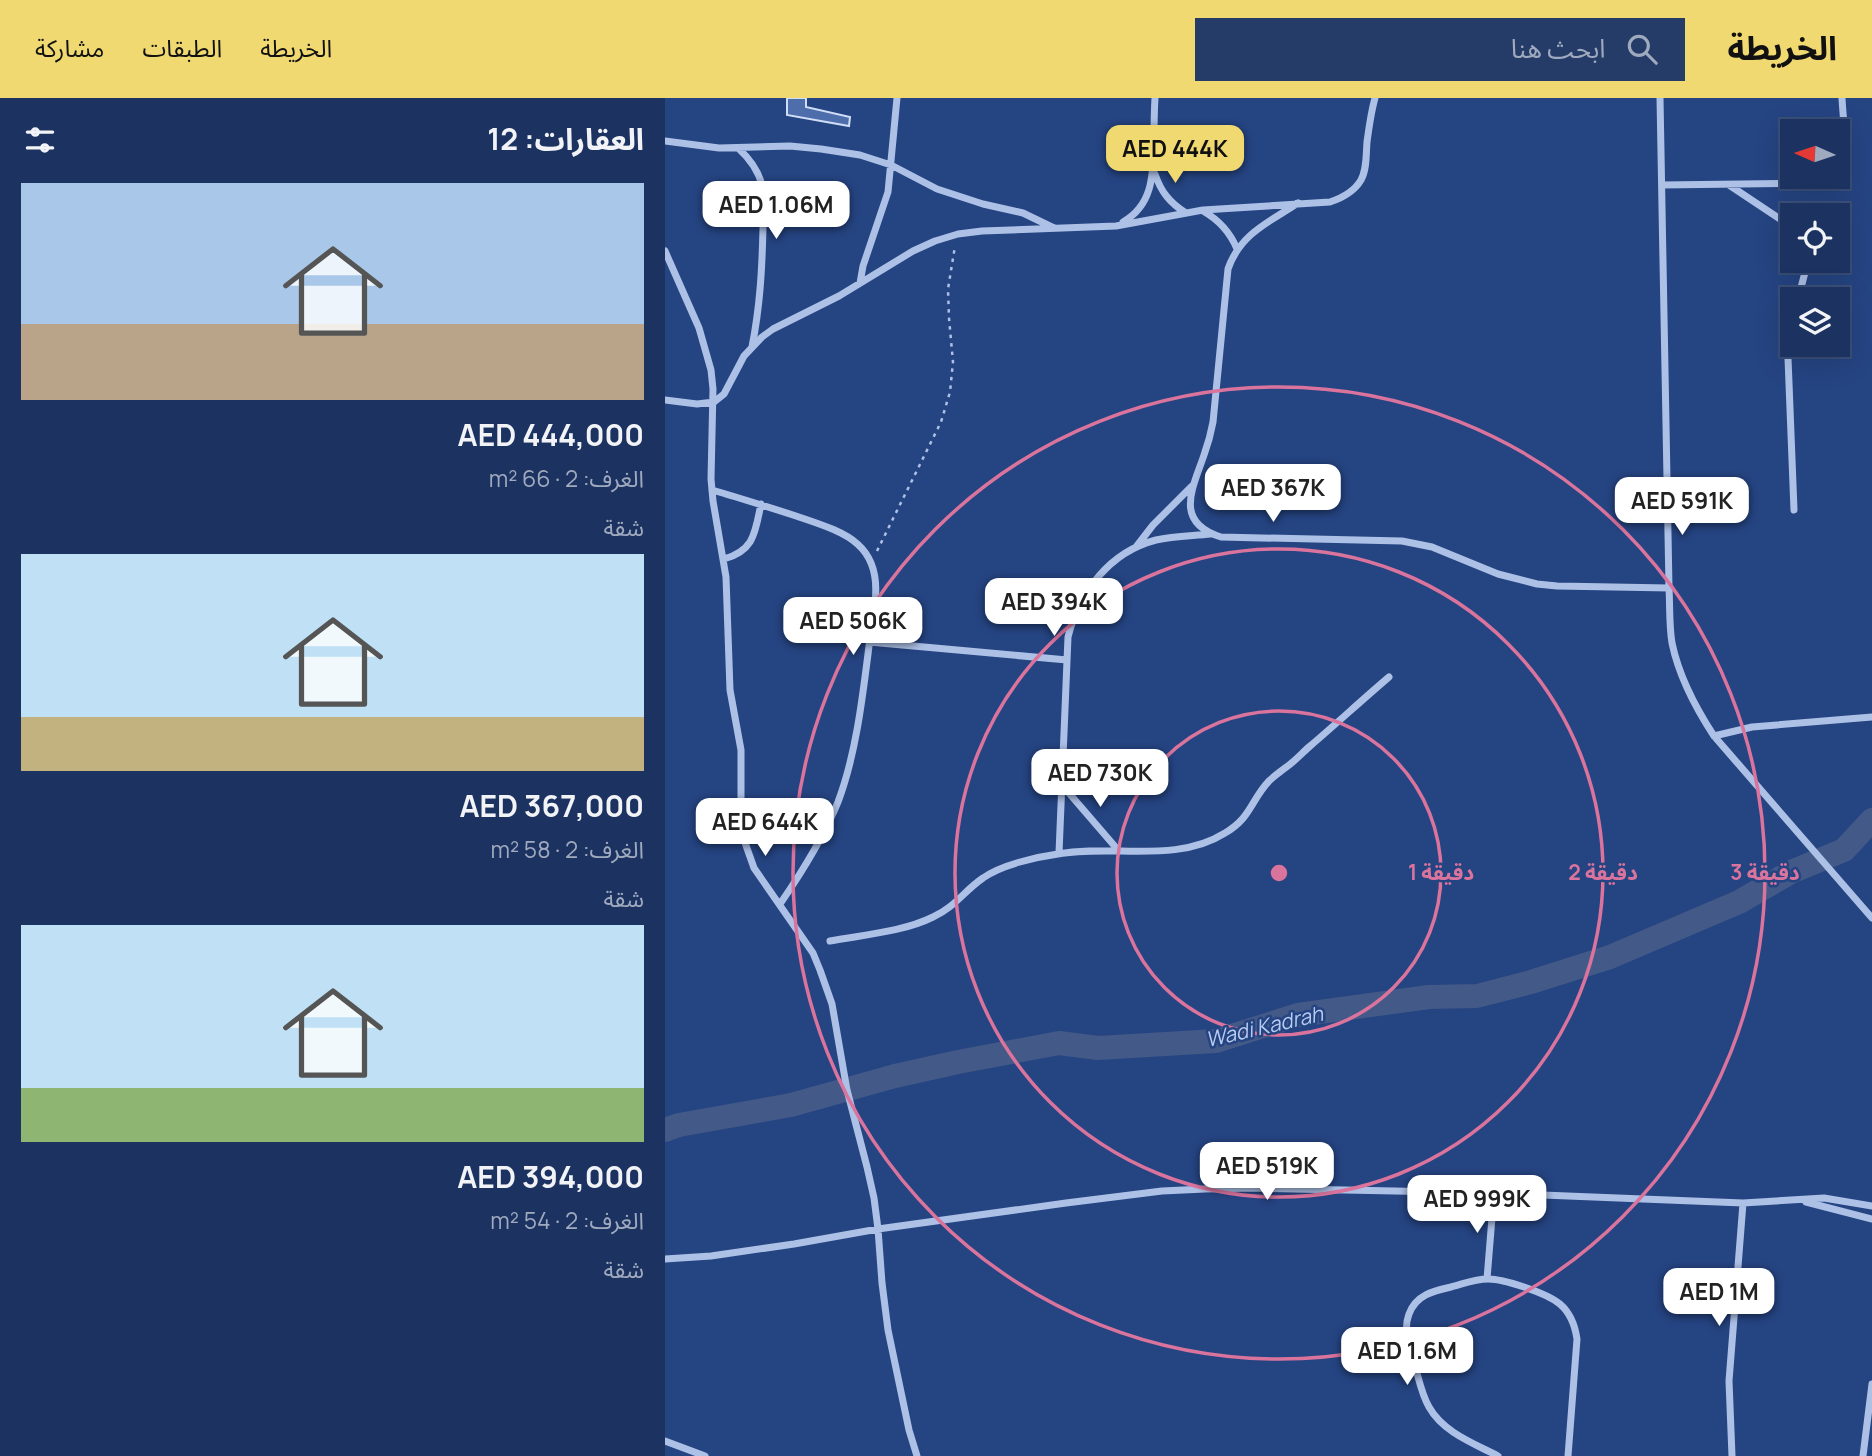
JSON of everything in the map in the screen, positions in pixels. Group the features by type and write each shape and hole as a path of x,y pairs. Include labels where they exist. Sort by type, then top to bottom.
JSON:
{"street":[{"path":"860,283 866,256 884,208 897,98"},
{"path":"1116,226 1129,219 1143,205 1150,190 1154,164 1155,98"},
{"path":"665,400 697,404 714,402 724,394 751,348 773,329 839,296 913,251 958,234 1116,226 1203,210 1330,202 1342,198 1361,180 1365,169 1375,98"},
{"path":"1660,98 1669,588 1672,640 1678,666 1693,703 1714,736 1872,918"},
{"path":"1842,98 1842,119"},
{"path":"665,141 739,149 790,146 860,155 891,166 937,189 1023,213 1054,228"},
{"path":"739,149 758,172 764,192 760,301 751,348"},
{"path":"1154,164 1160,188 1167,199 1187,213"},
{"path":"1662,185 1780,183"},
{"path":"1728,184 1780,219"},
{"path":"1300,203 1253,232 1237,249 1228,269 1211,434 1192,486 1190,503 1196,522 1211,534 1221,537 1402,541 1432,547 1498,574 1537,584 1669,588"},
{"path":"1203,210 1219,221 1237,249"},
{"path":"665,251 699,328 711,370 714,402 712,490 727,590 730,690 741,750 743,837 754,867 813,953 832,1004 847,1090 867,1167 878,1229 881,1283 888,1330 917,1456"},
{"path":"1789,357 1794,510"},
{"path":"1136,547 1153,525 1192,486"},
{"path":"712,490 846,534 865,552 876,576 877,589 849,769 823,834 780,904"},
{"path":"724,559 737,555 751,541 761,504"},
{"path":"1059,853 1068,637 1081,601 1105,570 1136,547 1173,537 1211,534"},
{"path":"869,642 1067,660"},
{"path":"830,941 919,923 959,901 976,883 992,872 1059,853 1147,851 1181,848 1210,841 1243,820 1269,780 1389,677"},
{"path":"1714,736 1752,727 1872,717"},
{"path":"1062,785 1118,850"},
{"path":"665,1259 794,1244 878,1229 1162,1191 1251,1188 1494,1193 1743,1203 1824,1198 1872,1206"},
{"path":"1487,1279 1494,1193"},
{"path":"1802,1200 1872,1219"},
{"path":"1733,1456 1728,1381 1743,1203"},
{"path":"1498,1456 1445,1426 1435,1417 1423,1393 1406,1334 1409,1313 1414,1304 1430,1292 1487,1279 1512,1283 1552,1297 1565,1308 1577,1339 1568,1456"},
{"path":"1863,1456 1872,1384"},
{"path":"665,1441 705,1456"}],"path":[{"path":"871,564 947,407 953,377 948,289 958,234"}],"building":[{"path":"787,98 806,98 806,107 850,117 849,126 787,115"}],"waterway":[{"name":"Wadi Kadrah","path":"665,1130 679,1125 791,1105 895,1076 958,1062 1059,1043 1098,1048 1216,1041 1298,1015 1429,997 1477,996 1610,957 1739,902 1791,872 1844,850 1872,820"}]}
